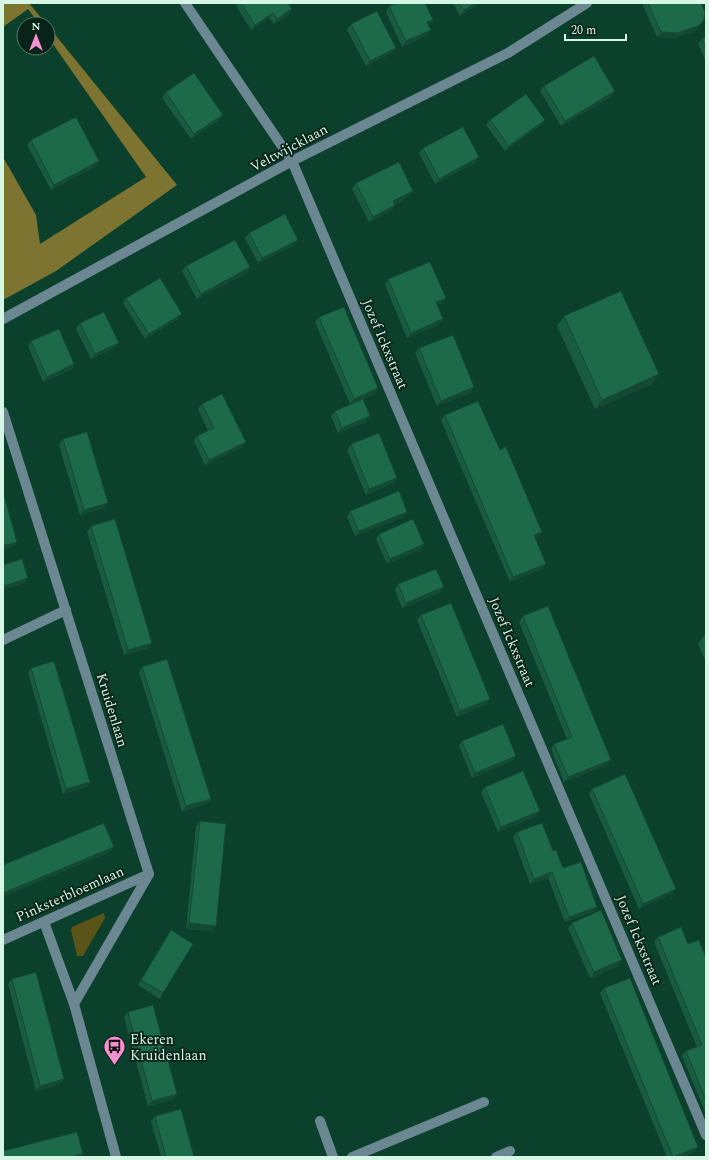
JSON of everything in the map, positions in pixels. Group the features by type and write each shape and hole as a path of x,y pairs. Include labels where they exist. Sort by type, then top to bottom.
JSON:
{"street":[{"name":"Jozef Ickxstraat","path":"185,3 292,161 706,1135"},
{"name":"Veltwijcklaan","path":"3,319 292,161 508,54 588,3"},
{"name":"Kruidenlaan","path":"3,412 149,874"},
{"path":"3,640 66,610"},
{"path":"74,1004 149,874"},
{"name":"Pinksterbloemlaan","path":"3,940 149,874"},
{"path":"44,922 74,1004 116,1157"},
{"path":"352,1157 484,1102"},
{"path":"320,1121 332,1157"},
{"path":"496,1157 510,1151"}],"shaded area":[{"path":"3,3 29,3 40,16 33,16 28,9 16,16 16,18 3,27"},
{"path":"56,36 177,185 56,271 3,300 3,157 36,215 40,244 146,177 56,48"},
{"path":"104,913 105,918 83,956 77,956 71,930 72,927"}],"building":[{"path":"241,3 288,3 292,9 277,19 273,13 255,25"},
{"path":"397,3 425,3 433,20 427,22 431,30 406,41 389,6"},
{"path":"459,3 476,3 464,10"},
{"path":"648,3 701,3 705,12 704,19 700,25 678,33 661,32"},
{"path":"377,11 396,48 370,61 351,24"},
{"path":"706,37 706,48 702,39"},
{"path":"594,56 615,91 565,121 544,86"},
{"path":"194,73 223,115 194,134 166,92"},
{"path":"526,94 545,120 509,146 490,120"},
{"path":"76,117 99,161 54,185 31,140"},
{"path":"463,127 479,157 439,179 423,148"},
{"path":"399,162 413,191 393,201 395,205 373,217 356,183"},
{"path":"285,214 298,240 262,258 249,233"},
{"path":"235,240 250,267 201,294 186,266"},
{"path":"430,262 446,298 436,302 443,319 411,333 388,279"},
{"path":"160,278 182,314 149,334 126,298"},
{"path":"621,291 659,374 602,400 564,316"},
{"path":"344,307 378,388 354,399 319,317"},
{"path":"104,312 119,343 95,354 80,323"},
{"path":"59,329 74,364 47,377 31,341"},
{"path":"453,335 474,387 441,401 419,348"},
{"path":"222,394 246,442 209,460 197,436 214,428 202,404"},
{"path":"363,399 370,416 342,428 335,411"},
{"path":"478,401 500,450 506,447 542,532 534,535 546,564 513,577 445,415"},
{"path":"87,432 108,503 84,510 63,439"},
{"path":"379,433 397,478 369,489 351,444"},
{"path":"3,491 17,542 3,546"},
{"path":"399,491 407,512 359,531 350,511"},
{"path":"115,519 152,643 128,650 91,526"},
{"path":"413,519 424,544 390,559 379,534"},
{"path":"22,559 28,578 4,586 3,565"},
{"path":"436,569 444,587 406,603 398,584"},
{"path":"451,603 490,699 460,711 421,615"},
{"path":"548,606 611,760 568,777 554,744 572,737 523,616"},
{"path":"167,659 211,799 186,806 142,667"},
{"path":"54,661 90,782 66,789 31,668"},
{"path":"503,724 516,756 475,773 462,741"},
{"path":"523,771 540,811 501,827 485,787"},
{"path":"625,774 676,889 643,904 592,789"},
{"path":"200,821 226,824 216,926 189,923"},
{"path":"104,823 114,847 3,893 3,865"},
{"path":"542,823 553,851 556,850 563,868 581,862 597,907 569,917 552,872 534,879 517,832"},
{"path":"601,910 622,960 594,972 572,923"},
{"path":"681,927 688,944 699,940 706,958 706,1100 686,1051 702,1045 658,937"},
{"path":"171,930 193,944 163,993 141,980"},
{"path":"36,972 64,1079 40,1086 12,979"},
{"path":"630,978 698,1147 673,1157 604,988"},
{"path":"153,1005 177,1094 152,1101 128,1012"},
{"path":"181,1109 194,1157 166,1157 155,1116"},
{"path":"77,1132 83,1154 71,1157 3,1157 3,1151"}],"place":[{"name":"Ekeren Kruidenlaan","path":"115,1066"}]}
